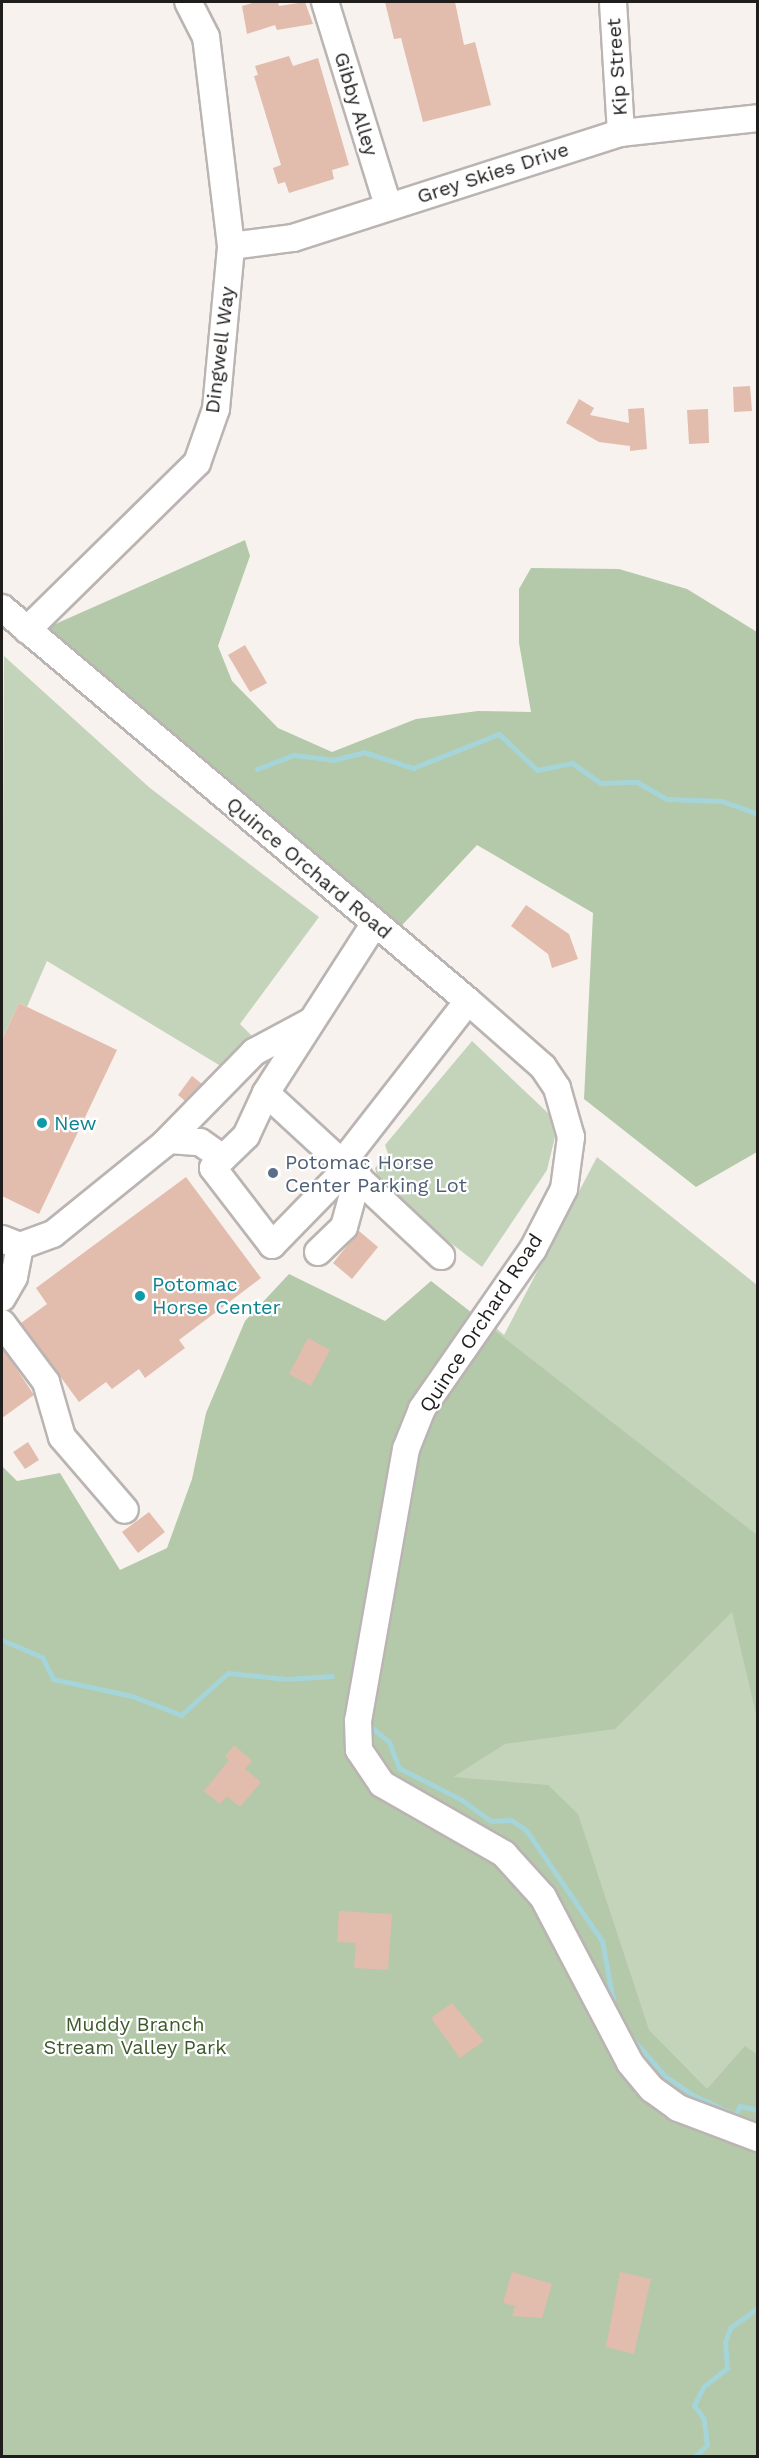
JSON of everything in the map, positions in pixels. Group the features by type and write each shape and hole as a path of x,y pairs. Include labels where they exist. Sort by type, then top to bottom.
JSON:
{"street":[{"name":"Dingwell Way","path":"27,630 197,463 216,409 231,246 206,38 188,2"},
{"name":"Gibby Alley","path":"325,2 388,206"},
{"name":"Kip Street","path":"613,2 621,133"},
{"name":"Grey Skies Drive","path":"231,246 293,238 621,133 758,118"},
{"name":"Quince Orchard Road","path":"2,608 468,1000 543,1067 556,1088 571,1137 564,1189 533,1249 422,1409 406,1449 358,1721 359,1750 382,1784 504,1854 543,1897 630,2063 652,2089 678,2108 758,2138"},
{"path":"375,923 266,1093 246,1136 213,1168 272,1245 349,1169 468,1000"},
{"path":"2,1298 14,1277 11,1242 53,1234 169,1140 254,1052 313,1020"},
{"path":"266,1093 441,1256"},
{"path":"169,1140 200,1142 223,1158"},
{"path":"318,1252 344,1227 349,1169"},
{"path":"2,1323 46,1382 62,1437 125,1510"}],"green space":[{"path":"245,540 250,556 218,646 232,681 278,728 332,752 416,719 478,711 531,712 519,643 519,589 531,568 619,569 687,589 757,632 757,1152 696,1187 584,1099 593,913 477,845 391,937 21,625 53,625"},
{"path":"4,656 150,788 319,917 240,1024 252,1036 224,1068 47,961 27,1007 19,1003 2,1040"},
{"path":"472,1041 549,1114 555,1137 547,1170 482,1267 380,1189 375,1168 388,1154 385,1145"},
{"path":"597,1157 757,1285 757,2130 720,2119 387,1778 490,1323 504,1335"},
{"name":"Muddy Branch Stream Valley Park","path":"289,1274 385,1321 431,1281 757,1535 757,1718 732,1612 615,1729 505,1744 453,1777 548,1785 578,1814 649,2030 707,2089 745,2046 757,2054 757,2456 2,2456 2,1466 17,1481 60,1473 120,1570 167,1548 192,1479 206,1413 245,1321"}],"building":[{"path":"256,2 278,2 279,6 305,2 313,24 277,30 275,25 247,34 242,6"},
{"path":"385,2 455,2 464,45 475,42 491,105 423,122 401,38 394,39"},
{"path":"289,56 293,66 318,58 349,165 332,170 334,179 289,193 285,182 278,184 273,168 281,165 254,76 258,75 255,66"},
{"path":"750,386 752,411 734,412 733,387"},
{"path":"579,399 594,408 590,415 629,423 628,409 644,408 647,449 630,451 630,446 599,442 566,423"},
{"path":"708,409 709,443 689,444 687,410"},
{"path":"245,645 267,683 250,692 228,655"},
{"path":"526,905 569,934 578,959 552,968 548,954 511,926"},
{"name":"New","path":"19,1003 117,1050 39,1214 2,1196 2,1040"},
{"path":"192,1076 202,1084 185,1101 178,1095"},
{"name":"Potomac Horse Center","path":"186,1177 261,1278 179,1340 185,1348 145,1378 139,1369 112,1389 106,1382 79,1402 21,1323 47,1304 36,1288"},
{"path":"359,1231 378,1247 352,1279 333,1263"},
{"path":"308,1338 330,1350 311,1386 289,1374"},
{"path":"2,1347 34,1395 2,1418"},
{"path":"28,1442 39,1460 25,1469 13,1452"},
{"path":"149,1512 165,1532 138,1553 122,1532"},
{"path":"234,1745 252,1761 245,1769 261,1782 240,1807 227,1796 220,1804 204,1791 229,1760 225,1757"},
{"path":"339,1911 392,1914 388,1970 354,1968 356,1943 337,1942"},
{"path":"452,2003 484,2041 460,2058 431,2018"},
{"path":"512,2272 552,2284 542,2318 512,2316 515,2306 503,2303"},
{"path":"620,2272 651,2279 634,2354 606,2347"}],"waterway":[{"path":"257,769 294,755 333,760 364,752 413,768 499,734 537,770 572,763 601,783 637,782 667,799 722,801 758,814"},
{"path":"2,1640 42,1657 53,1679 132,1696 181,1715 228,1673 287,1679 332,1676"},
{"path":"370,1726 389,1742 399,1768 462,1800 491,1821 511,1820 526,1830 602,1941 615,2011"},
{"path":"628,2034 665,2076 693,2095 735,2115 740,2106 758,2110"},
{"path":"695,2456 707,2445 704,2419 694,2405 703,2387 727,2368 725,2342 730,2328 758,2308"}],"place":[{"name":"New","path":"42,1123"},
{"name":"Potomac Horse Center Parking Lot","path":"273,1173"},
{"name":"Potomac Horse Center","path":"140,1296"}]}
